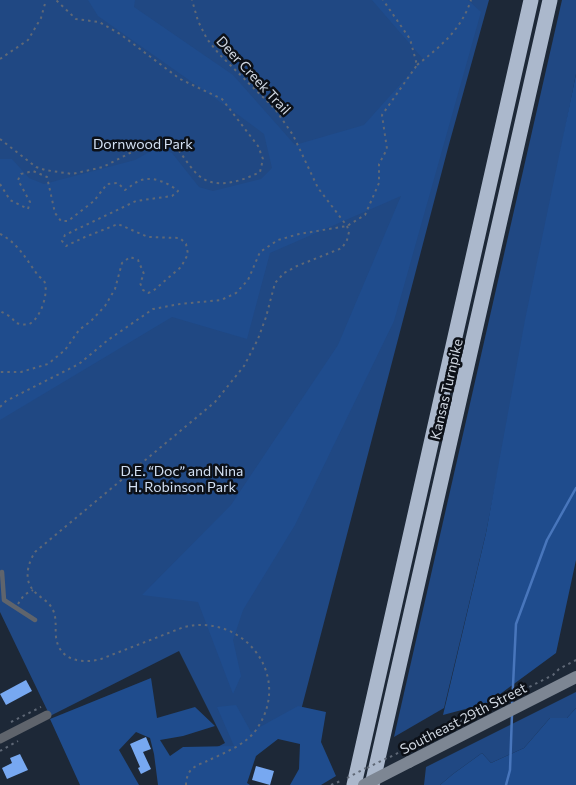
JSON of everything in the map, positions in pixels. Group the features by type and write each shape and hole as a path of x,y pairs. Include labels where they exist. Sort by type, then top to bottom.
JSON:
{"highway":[{"name":"Kansas Turnpike","path":"350,781 531,0"},
{"name":"Kansas Turnpike","path":"372,785 550,0"}],"main road":[{"name":"Southeast 29th Street","path":"364,785 576,677"}],"street":[{"path":"0,739 47,715"}],"lane":[{"path":"2,572 2,601 35,620"}],"path":[{"path":"0,59 28,40 41,18 46,0"},
{"path":"0,139 36,167 72,174 102,167 157,140 170,140 182,152 198,175 212,183 234,182 260,172 264,159 258,146 222,99 180,79 120,34 99,22 76,19 56,0"},
{"name":"Deer Creek Trail","path":"192,0 198,21 207,39 219,54 274,109 293,134 318,188 347,226"},
{"path":"382,0 410,38 417,65"},
{"path":"0,407 6,401 79,364 108,340 153,309 221,300 236,293 248,280 260,252 278,240 347,226 365,215 379,183 379,164 386,149 382,115 417,65 443,45 466,16 471,0"},
{"path":"0,184 10,200 28,209 30,202 18,180 21,174 33,171 47,177 55,213 61,221 68,221 94,201 107,184 118,183 125,190 141,180 159,180 178,191 172,196 136,201 65,235 62,241 66,246 118,224 148,237 180,238 186,244 188,254 181,267 153,291 148,293 143,290 140,283 144,274 138,260 130,257 122,262 115,290 105,306 91,321 79,330 65,350 48,364 21,372 0,372"},
{"path":"186,785 186,778 193,768 244,741 258,728 268,704 269,684 264,665 253,647 237,634 221,626 194,624 101,659 80,662 67,656 60,647 56,638 56,616 52,608 33,590 28,576 28,563 35,552 215,402 244,366 258,339 266,317 274,283 284,273 297,266 342,248 347,240 347,226"},
{"path":"0,234 17,246 45,283 45,300 39,314 31,323 16,323 0,310"},
{"path":"16,608 24,595 33,590"},
{"path":"331,785 350,781 367,768 553,675 559,669 576,660"},
{"path":"11,722 41,707"},
{"path":"0,751 18,742"}],"green space":[{"path":"0,0 489,0 448,148 299,718 200,771 164,775 225,743 179,651 50,716 0,612"},
{"path":"562,0 576,0 576,74 486,533 444,708 394,737"},
{"path":"576,692 576,708 567,718 550,718 524,748 491,763 482,753 440,785 424,785 426,767"}],"shaded area":[{"path":"88,0 135,0 134,7 233,75 295,145 364,125 423,59 372,0 468,0 481,12 394,321 295,525 243,610 233,640 241,676 233,694 198,602 142,595 231,505 338,345 401,196 270,253 247,339 172,317 0,420 0,159 12,159 29,178 44,184 135,160 158,147 172,153 199,187 213,191 261,179 272,168 264,134 98,16"},
{"path":"576,74 576,560 556,653 488,703 443,715 486,533 525,320"},
{"path":"151,678 157,718 195,707 215,726 183,736 160,740 170,756 183,747 234,746 217,707 236,705 251,732 298,706 326,712 321,742 336,776 321,785 290,785 299,769 300,744 278,739 256,756 247,783 250,785 158,785 150,738 136,732 119,750 139,785 80,785 50,719"},
{"path":"576,708 576,785 440,785 482,753 491,763 524,748 550,718 567,718"}],"building":[{"path":"26,680 32,691 6,705 0,694"},
{"path":"146,737 151,749 143,752 151,769 141,774 130,744"},
{"path":"20,754 28,770 7,779 2,768 12,763 10,758"},
{"path":"256,766 274,771 270,785 252,780"}],"waterway":[{"path":"512,706 516,624 547,540 576,488"},
{"path":"506,785 510,770 512,714"}],"park label":[{"name":"Dornwood Park","path":"143,143"},
{"name":"D.E. “Doc” and Nina H. Robinson Park","path":"182,478"}]}
